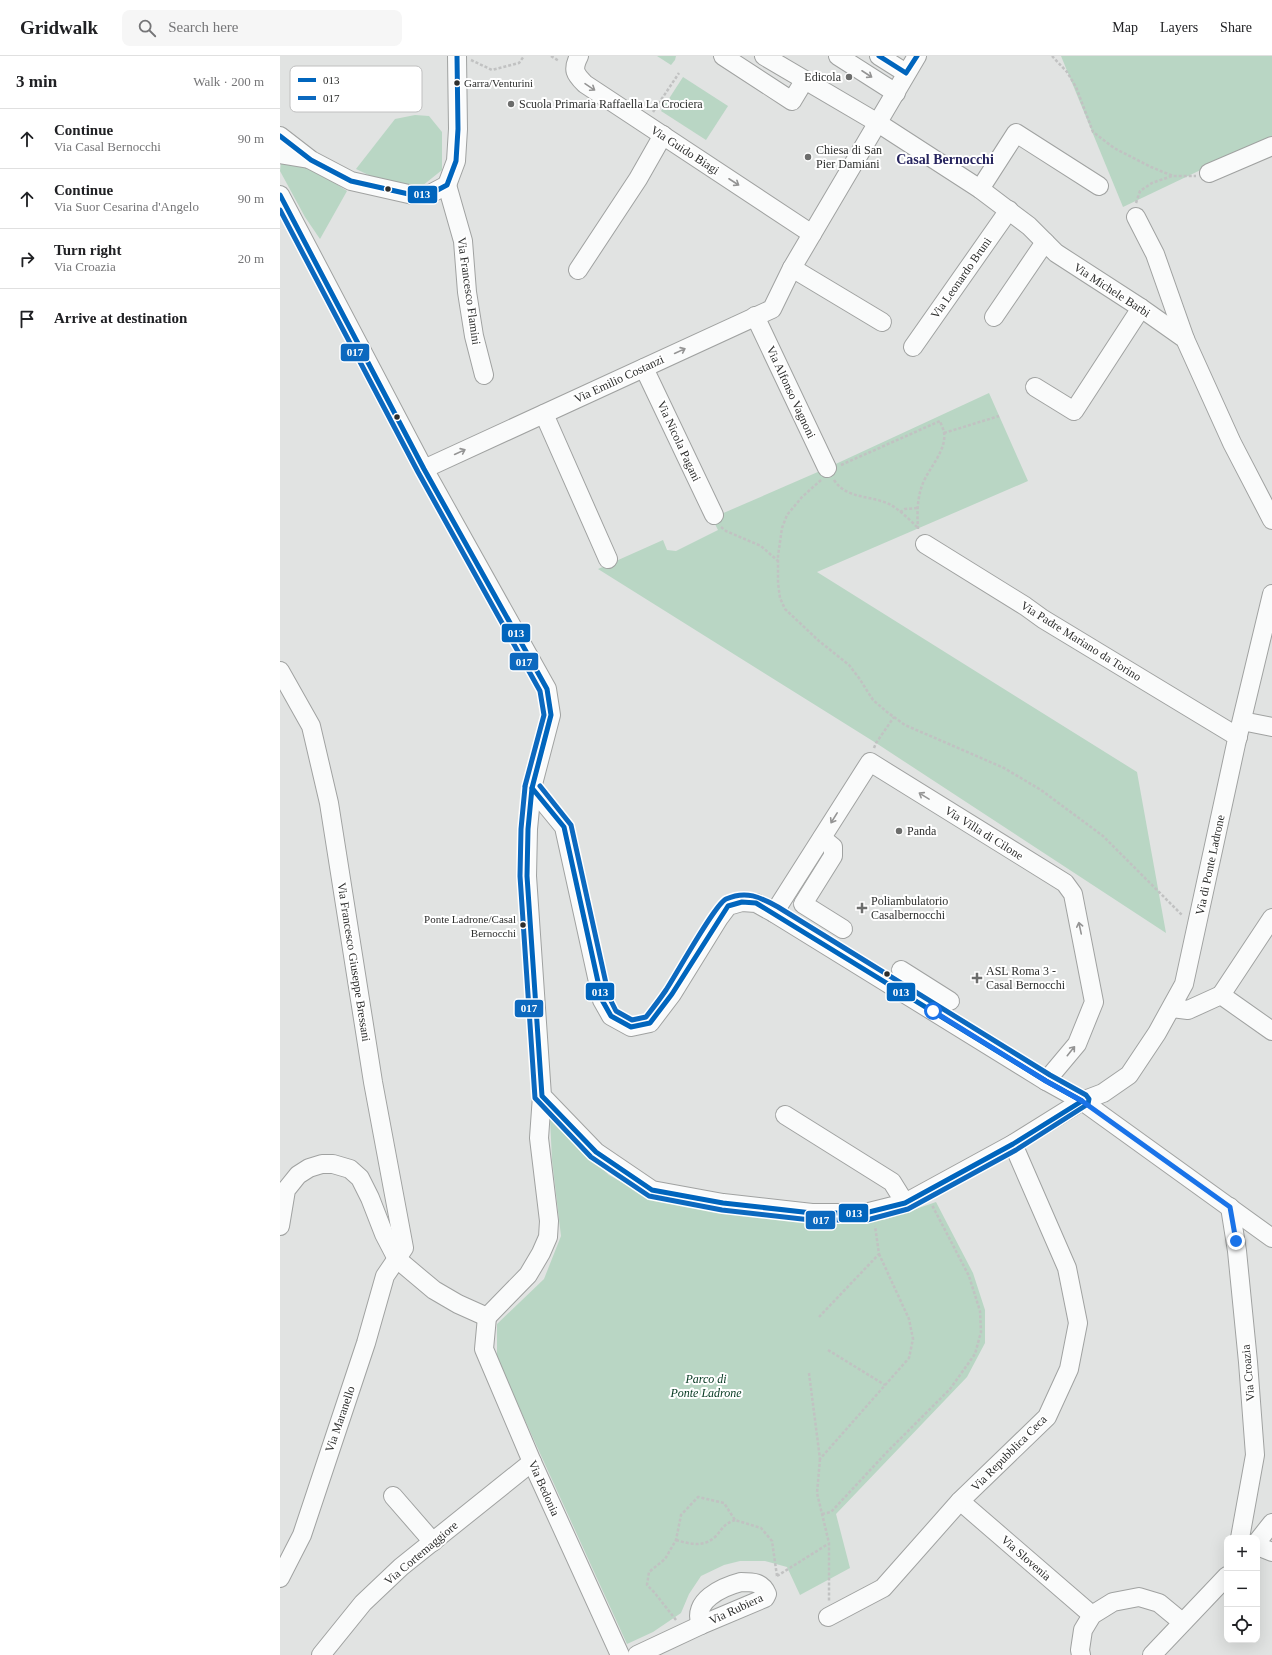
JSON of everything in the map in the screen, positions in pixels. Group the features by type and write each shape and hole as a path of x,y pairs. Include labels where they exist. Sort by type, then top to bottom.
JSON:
{"street":[{"name":"Via Guido Biagi","path":"579,56 575,65 577,76 585,84 812,234"},
{"path":"723,56 792,101 804,81"},
{"name":"Via Michele Barbi","path":"764,56 804,81 878,123 980,189 1029,226 1056,253 1141,308 1185,339"},
{"path":"838,56 896,93"},
{"path":"879,56 906,73"},
{"path":"882,322 792,268 917,56"},
{"path":"280,136 311,160 351,181 413,195 430,194 447,185 456,161 462,57"},
{"path":"980,189 1016,133 1100,186"},
{"path":"578,270 638,179 663,135"},
{"path":"1209,173 1272,146"},
{"path":"280,154 311,160"},
{"name":"Via Francesco Flamini","path":"447,185 463,241 467,292 474,336 484,375"},
{"path":"280,195 424,469 547,690 551,715 532,788 528,829 527,876 542,1096 539,1138 549,1220 548,1236 541,1253 528,1274 487,1317 458,1304 434,1290 397,1259 384,1234 370,1198 360,1178 350,1169 333,1164 322,1164 309,1168 283,1185 280,1226"},
{"name":"Via Leonardo Bruni","path":"913,347 1009,210"},
{"path":"1136,217 1155,254 1185,339 1232,443 1272,520"},
{"path":"994,317 1045,242"},
{"name":"Via Emilio Costanzi","path":"424,469 772,309 792,268"},
{"path":"1035,387 1074,411 1141,308"},
{"name":"Via Alfonso Vagnoni","path":"755,316 828,470"},
{"name":"Via Nicola Pagani","path":"644,368 716,519"},
{"path":"544,414 608,559"},
{"name":"Via Padre Mariano da Torino","path":"925,544 1025,606 1043,620 1240,729"},
{"name":"Via di Ponte Ladrone","path":"542,1096 596,1152 652,1190 723,1203 812,1213 865,1213 905,1203 1013,1144 1082,1101 1104,1093 1129,1075 1157,1033 1184,984 1240,729 1272,594"},
{"name":"Via Francesco Giuseppe Bressani","path":"280,671 311,726 329,803 373,1082 404,1248 397,1259"},
{"path":"1240,729 1272,727"},
{"path":"774,913 870,762"},
{"name":"Via Villa di Cilone","path":"870,762 1065,883 1073,894 1094,1002 1077,1044 1046,1081"},
{"path":"532,788 564,827 602,1000 611,1016 631,1027 650,1023 672,994 728,906 742,902 756,903 1046,1081 1082,1101 1272,1238"},
{"path":"822,838 833,847 833,856 803,904 843,929"},
{"path":"1172,1008 1188,1010 1221,995 1272,918"},
{"path":"901,970 950,1001"},
{"path":"1221,995 1272,1031"},
{"path":"785,1115 892,1182 905,1203"},
{"name":"Via Repubblica Ceca","path":"828,1618 883,1588 960,1501 1047,1417 1069,1369 1078,1323 1067,1268 1013,1144"},
{"name":"Via Croazia","path":"1230,1207 1237,1251 1248,1362 1254,1456 1241,1535"},
{"name":"Via Maranello","path":"280,1578 302,1535 366,1343 385,1276 397,1259"},
{"name":"Via Bedonia","path":"487,1317 484,1349 532,1462 620,1655"},
{"name":"Via Cortemaggiore","path":"321,1655 363,1603 401,1568 532,1462"},
{"path":"393,1496 433,1542"},
{"name":"Via Slovenia","path":"960,1501 1092,1615"},
{"path":"1260,1539 1271,1527"},
{"path":"1260,1547 1272,1552"},
{"path":"1152,1655 1224,1579"},
{"name":"Via Rubiera","path":"637,1655 765,1598 771,1582 761,1584 741,1582 727,1586 709,1596 700,1611 693,1629"},
{"path":"1081,1655 1080,1650 1083,1630 1092,1615 1113,1602 1139,1597 1159,1603 1182,1622"}],"path":[{"path":"462,57 492,70 519,63 524,56"},
{"path":"551,56 559,61"},
{"path":"1052,56 1067,72 1076,87 1094,132 1114,148 1151,167 1173,176 1190,177 1209,173"},
{"path":"646,124 679,73"},
{"path":"1136,217 1136,200 1140,191 1152,183 1173,176"},
{"path":"944,433 999,416"},
{"path":"828,470 836,483 845,492 891,505 918,529 917,508 919,496 923,482 940,452 944,433 940,420 834,469 828,470 787,515 780,538 778,561 780,598 785,609 819,641 849,666 859,678 873,700 905,726 1014,773 1041,790 1103,836 1196,930"},
{"path":"900,512 905,509 917,508"},
{"path":"716,519 726,531 761,546 778,561"},
{"path":"870,762 876,743 894,717"},
{"path":"822,1514 831,1512 886,1452 950,1389 974,1354 981,1332 980,1311 978,1304 969,1276 925,1192"},
{"path":"820,1459 909,1358 913,1339 909,1319 879,1254 872,1212"},
{"path":"820,1317 879,1254"},
{"path":"828,1350 885,1385"},
{"path":"809,1373 820,1459 817,1494 829,1543 828,1618"},
{"path":"693,1629 648,1586 649,1572 665,1559 676,1540 681,1515 698,1498 724,1503 736,1520 761,1528 772,1541 771,1582"},
{"path":"676,1540 689,1544 700,1544 714,1538 726,1524 736,1520"},
{"path":"771,1582 829,1543"}],"green space":[{"path":"657,56 676,56 671,65"},
{"path":"1061,56 1272,56 1272,136 1123,207"},
{"path":"683,77 728,106 706,140 661,111"},
{"path":"415,115 429,116 442,132 442,170 422,186 383,182 356,169 395,119"},
{"path":"300,160 347,191 320,239 305,217 280,171 281,163"},
{"path":"989,393 1028,481 817,572 1137,772 1166,933 876,743 598,569 663,540 667,550 676,551 718,530 712,518 827,468"},
{"name":"Parco di Ponte Ladrone","path":"550,1119 609,1175 648,1197 773,1216 884,1220 936,1202 973,1273 985,1310 985,1343 967,1377 836,1514 850,1568 800,1595 787,1567 765,1561 740,1561 724,1565 701,1576 689,1594 681,1613 653,1632 627,1644 497,1359 497,1324 544,1279 561,1236 552,1160"}],"transit line":[{"name":"013","path":"280,136 311,160 351,181 413,195 430,194 447,185 456,161 458,129 457,56"},
{"name":"013","path":"879,56 906,73 917,56"},
{"name":"013","path":"280,195 424,469 547,689 551,715 532,788"},
{"name":"017","path":"280,210 418,472 540,691 544,715 525,786"},
{"name":"017","path":"525,787 521,829 520,876 535,1098 591,1157 649,1196 722,1210 811,1220 867,1220 908,1209 1016,1150 1088,1104 1089,1099 1086,1095 1050,1075 778,907 753,896 733,896 726,899 713,913 666,990 646,1017 632,1020 616,1011 609,997 571,825 540,786"},
{"name":"013","path":"532,788 564,827 602,1000 611,1016 631,1027 650,1023 672,994 728,906 742,902 756,903 1046,1081 1082,1101 1013,1144 905,1203 865,1213 812,1213 723,1203 652,1190 596,1152 542,1096 527,876 528,829 532,788"}],"place":[{"name":"Edicola","path":"849,77"},
{"name":"Garra/Venturini","path":"457,83"},
{"name":"Scuola Primaria Raffaella La Crociera","path":"511,104"},
{"name":"Chiesa di San Pier Damiani","path":"808,157"},
{"name":"Panda","path":"899,831"},
{"name":"Poliambulatorio Casalbernocchi","path":"862,908"},
{"name":"Ponte Ladrone/Casal Bernocchi","path":"523,925"},
{"name":"ASL Roma 3 - Casal Bernocchi","path":"977,978"}],"district":[{"name":"Casal Bernocchi","path":"945,159"}],"route":[{"path":"933,1011 1046,1081 1082,1101 1230,1207 1236,1241"}]}
